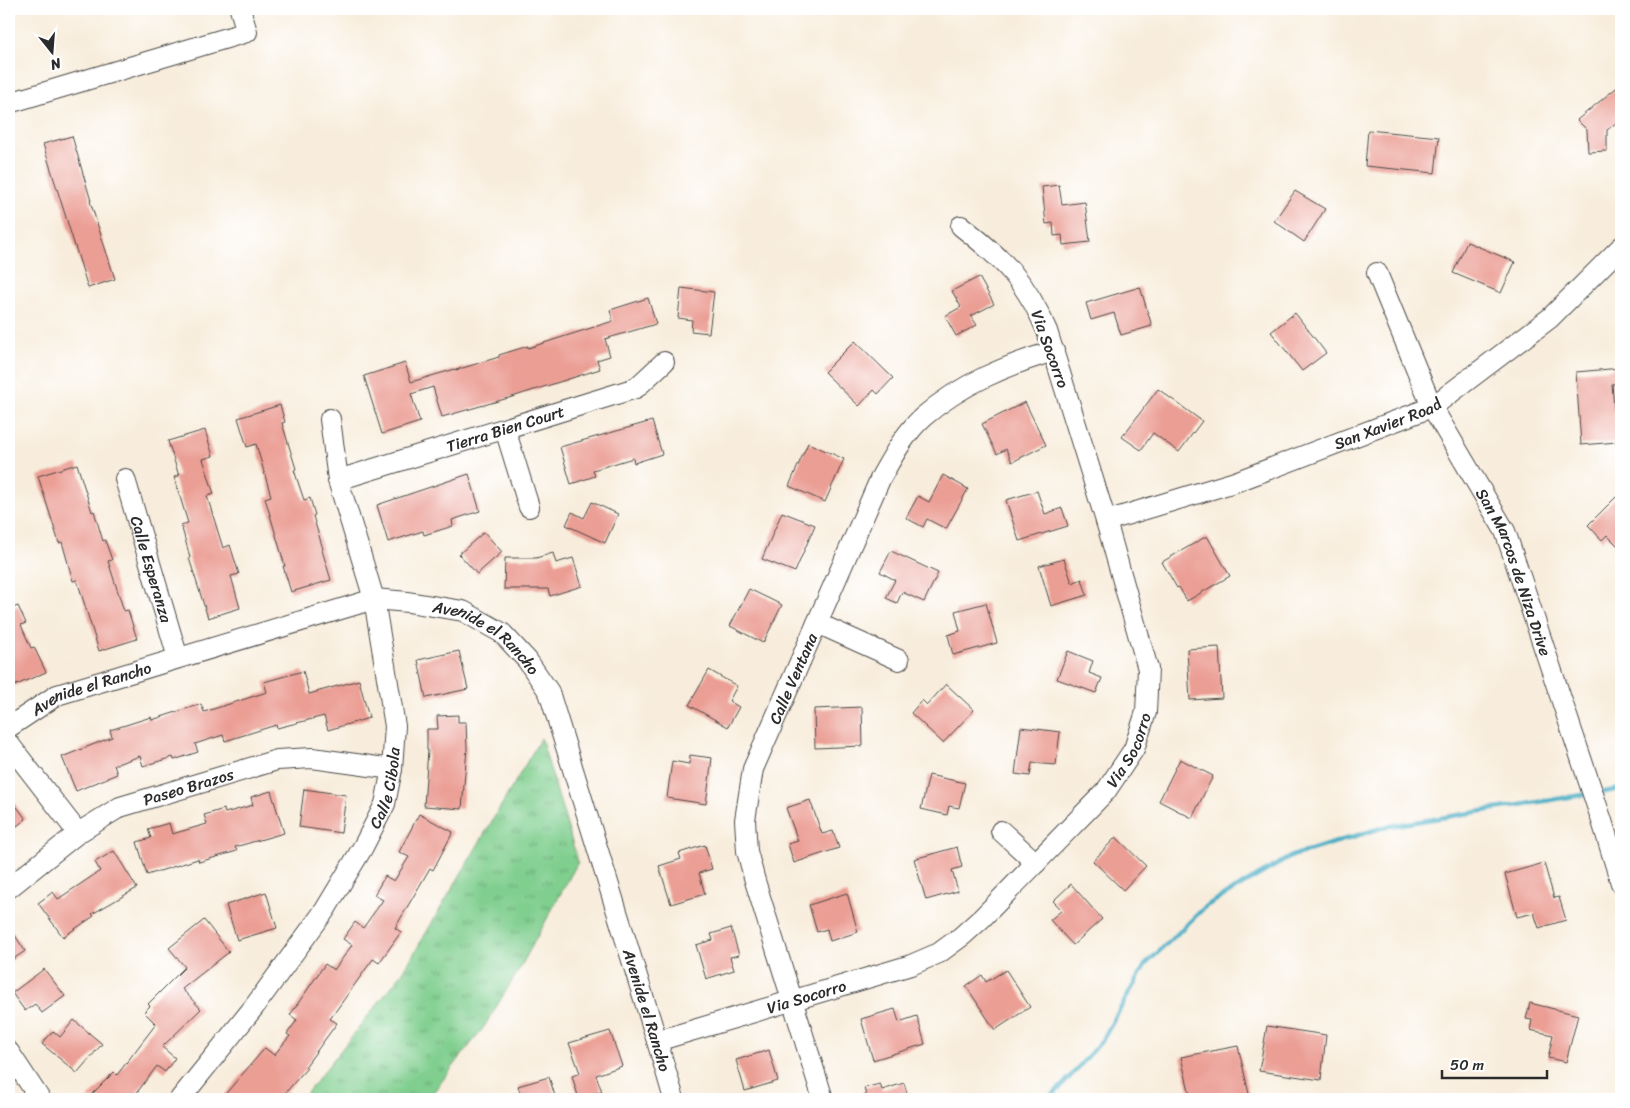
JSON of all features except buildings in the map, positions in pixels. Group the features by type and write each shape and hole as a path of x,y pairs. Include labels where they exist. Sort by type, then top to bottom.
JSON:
{"street":[{"path":"9,103 247,32 240,9"},
{"name":"Via Socorro","path":"657,1041 911,965 939,953 982,918 1106,791 1134,749 1146,712 1148,670 1106,521 1048,331 1038,309 1016,275 987,246 961,226"},
{"name":"San Xavier Road","path":"1106,521 1234,482 1432,407 1550,318 1621,247"},
{"name":"San Marcos de Niza Drive","path":"1377,273 1432,407 1505,531 1621,883"},
{"name":"Calle Ventana","path":"823,1099 754,881 747,851 745,820 753,769 881,477 897,448 922,418 951,396 984,377 1018,362 1054,351"},
{"name":"Tierra Bien Court","path":"338,480 636,388 664,362"},
{"name":"Calle Cibola","path":"180,1099 254,1007 325,910 363,847 385,804 392,769 395,726 374,599 338,480 330,420"},
{"path":"505,429 529,507"},
{"name":"Calle Esperanza","path":"125,479 178,658"},
{"name":"Avenide el Rancho","path":"9,727 57,695 374,599 408,602 463,611 502,633 527,660 549,692 674,1099"},
{"path":"817,623 899,660"},
{"path":"9,744 78,833"},
{"name":"Paseo Brazos","path":"9,888 78,833 120,807 277,760 312,758 392,769"},
{"path":"1001,831 1036,863"},
{"path":"9,1052 40,1099"}],"green space":[{"path":"541,738 578,862 520,968 484,1027 428,1099 302,1099 403,972"}],"waterway":[{"path":"1598,793 1621,789"},
{"path":"1047,1099 1062,1086 1103,1039 1145,965 1206,906 1292,856 1384,827 1588,794"}]}
